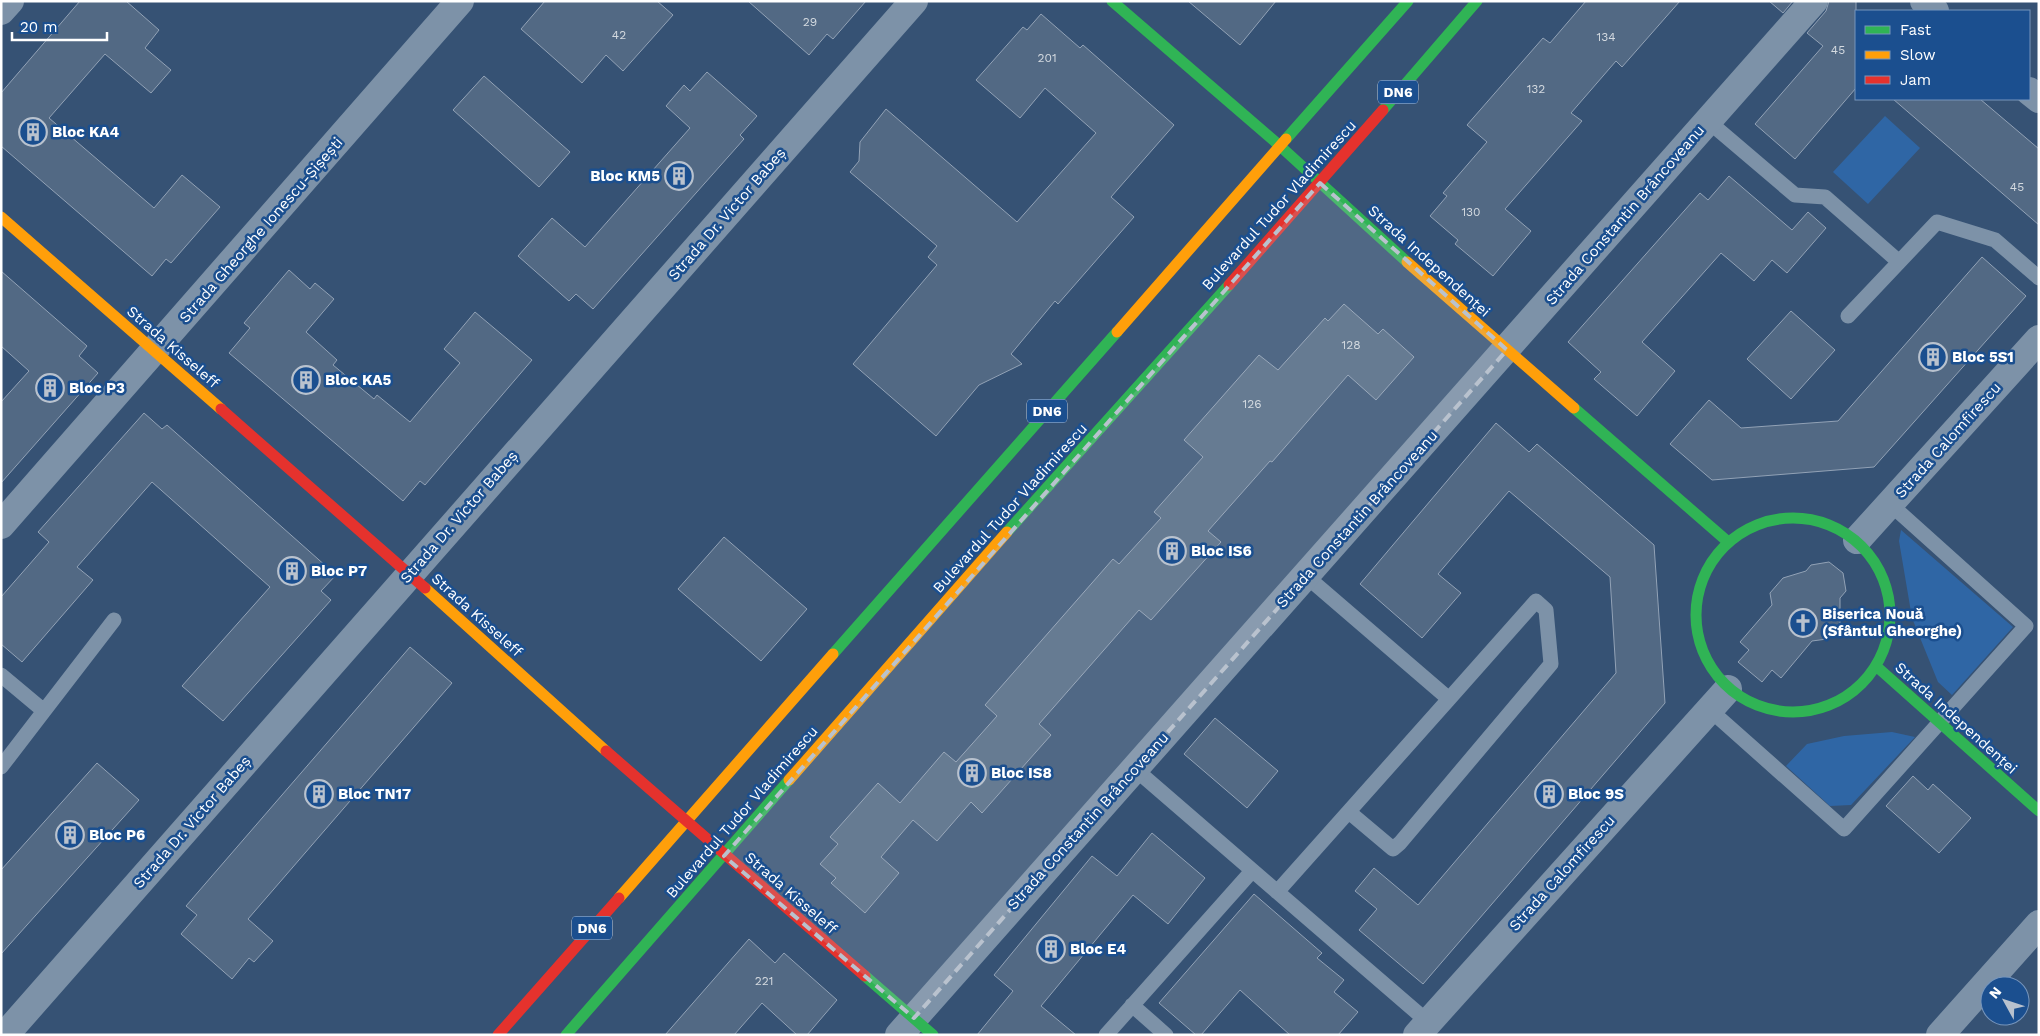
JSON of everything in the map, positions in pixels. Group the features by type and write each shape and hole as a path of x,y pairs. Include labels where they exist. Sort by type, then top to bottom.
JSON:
{"street":[{"path":"1,11 10,1"},
{"name":"Strada Gheorghe Ionescu-Șișești","path":"1,525 155,352 460,1"},
{"name":"Strada Dr. Victor Babeș","path":"5,1035 914,1"},
{"name":"Strada Independenței","path":"1112,1 1280,146 1507,350 1727,541"},
{"name":"DN6","path":"498,1035 1408,1"},
{"name":"Bulevardul Tudor Vladimirescu","path":"566,1035 972,571 1320,183 1477,1"},
{"name":"Strada Constantin Brâncoveanu","path":"915,1029 1135,769 1814,1"},
{"path":"1924,1 1934,10"},
{"name":"Strada Kisseleff","path":"1,217 409,574 686,821 915,1029"},
{"name":"Strada Calomfirescu","path":"1857,540 2039,339"},
{"name":"Strada Independenței","path":"1806,517 1833,525 1857,540 1875,561 1886,586 1891,614 1887,641 1876,666 1853,692 1824,708 1790,713 1757,706 1728,689 1707,663 1696,632 1696,599 1707,568 1727,541 1751,526 1778,518 1806,517"},
{"name":"Strada Independenței","path":"1876,666 2039,811"},
{"name":"Strada Calomfirescu","path":"1422,1029 1728,689"},
{"path":"1940,1035 2039,924"}],"lane":[{"path":"1708,122 1795,195 1825,197 1898,261"},
{"path":"1848,316 1898,261 1937,222 1995,240 2039,278"},
{"path":"1710,709 1844,829 1940,724 2026,626 1890,504"},
{"path":"1306,576 1449,699"},
{"path":"1277,892 1536,601 1546,610 1551,664 1400,843 1393,849 1349,812"},
{"path":"1,767 114,620"},
{"path":"1,675 44,711"},
{"path":"1135,769 1277,892 1422,1029"},
{"path":"1106,1035 1252,871"},
{"path":"1132,1005 1166,1035"}],"highlighted area":[{"path":"1320,183 1507,350 914,1018 724,856"}],"shaded area":[{"path":"1885,116 1920,148 1868,204 1833,172"},
{"path":"1901,530 2013,627 1952,695 1938,682 1912,618 1899,541"},
{"path":"1892,732 1915,737 1851,805 1830,806 1786,766 1807,744 1844,736"}],"building":[{"name":"Bloc KA4","path":"80,1 126,1 159,30 145,48 171,70 151,93 105,54 49,118 154,208 182,175 220,207 171,263 166,259 152,276 1,146 1,93"},
{"path":"545,1 657,1 673,15 623,71 606,55 582,83 521,29"},
{"path":"748,1 866,1 833,39 827,34 809,55"},
{"path":"1188,1 1276,1 1240,45"},
{"path":"1586,1 1680,1 1622,67 1616,61 1571,113 1582,121 1505,209 1531,231 1493,276 1455,244 1458,240 1430,216 1447,196 1443,193 1487,142 1467,125 1543,38 1550,43"},
{"path":"1769,1 1793,1 1783,13"},
{"path":"1829,1 1856,1 1855,89 1795,159 1755,124 1823,46 1807,33 1826,11"},
{"path":"1041,14 1080,48 1083,45 1174,125 1111,197 1134,217 1058,304 1055,301 1011,354 1022,364 979,385 936,436 853,364 937,265 928,257 937,246 850,172 859,161 860,142 886,109 1017,222 1096,133 1045,88 1020,118 976,80 1023,27 1027,30"},
{"name":"Bloc KM5","path":"707,72 757,116 740,135 744,139 593,309 576,294 569,301 518,256 552,218 585,247 690,128 666,106 684,85 690,91"},
{"path":"484,76 570,152 539,187 453,110"},
{"path":"1894,100 1981,100 2039,149 2039,225"},
{"path":"1729,176 1792,230 1808,212 1826,228 1787,273 1772,260 1754,281 1721,253 1642,342 1675,371 1637,416 1594,379 1601,372 1568,342 1700,193 1708,200"},
{"name":"Bloc 5S1","path":"1982,257 2026,296 1874,467 1712,480 1670,444 1709,400 1741,428 1838,421"},
{"name":"Bloc KA5","path":"289,270 310,289 315,283 334,299 306,332 337,360 333,365 374,399 377,395 410,422 460,363 444,349 475,312 532,360 425,485 420,481 403,501 229,353 250,328 244,323"},
{"name":"Bloc P3","path":"1,271 87,346 79,356 98,373 1,483 1,402 29,371 1,346"},
{"path":"1344,304 1378,334 1383,329 1414,357 1376,400 1348,375 1272,462 1270,461 1208,531 1221,542 1151,620 1139,610 1039,724 1051,735 982,813 971,802 937,841 913,820 881,857 899,873 865,913 831,883 836,878 820,864 838,844 830,837 878,783 900,803 944,752 956,762 997,716 985,705 1113,559 1119,564 1161,518 1154,512 1203,457 1184,440 1259,355 1278,370 1325,318 1328,321"},
{"path":"1791,311 1835,350 1791,399 1747,359"},
{"name":"Bloc P7","path":"144,413 162,429 167,425 336,575 321,591 331,600 223,721 182,686 270,587 152,482 77,567 93,580 22,662 1,644 1,597 49,542 38,532"},
{"name":"Bloc 9S","path":"1496,423 1529,452 1537,444 1654,545 1665,703 1423,984 1359,930 1377,909 1355,891 1374,868 1418,905 1616,673 1610,577 1509,491 1438,574 1461,593 1422,638 1360,584"},
{"path":"724,537 807,609 761,661 678,589"},
{"name":"Biserica Nouă (Sfântul Gheorghe)","path":"1829,562 1843,573 1846,591 1840,598 1840,624 1827,639 1812,641 1781,678 1772,670 1762,682 1738,662 1749,650 1740,642 1772,605 1770,593 1783,578 1806,571 1811,565"},
{"name":"Bloc TN17","path":"410,647 452,683 248,919 273,941 254,962 249,958 232,979 181,934 197,915 186,906"},
{"path":"1215,718 1278,771 1247,808 1184,754"},
{"name":"Bloc P6","path":"97,763 139,800 1,954 1,870"},
{"path":"1913,776 1928,790 1933,784 1971,818 1939,853 1886,806"},
{"name":"Bloc E4","path":"1152,833 1205,878 1168,924 1133,895 1041,1006 1076,1035 977,1035 1013,991 994,975 1092,856 1117,876"},
{"path":"1254,894 1322,953 1317,958 1344,980 1334,992 1358,1012 1338,1035 1290,1035 1240,990 1201,1035 1196,1035 1159,1003"},
{"path":"749,939 775,963 784,953 837,1000 807,1035 797,1035 762,1003 734,1035 665,1035"}],"traffic: fast":[{"path":"1112,1 1280,146 1407,262"},
{"path":"1286,139 1408,1"},
{"path":"1383,110 1477,1"},
{"path":"1007,532 1229,285"},
{"path":"833,654 1117,332"},
{"path":"1574,408 1727,541"},
{"path":"1783,518 1803,518 1839,529 1862,546 1874,561 1883,578 1890,605 1890,615 1890,625 1883,652 1874,669 1862,684 1847,696 1830,705 1803,712 1783,712 1747,701 1731,690 1718,677 1707,661 1700,643 1696,625 1696,605 1707,569 1718,553 1731,540 1747,529 1765,522 1783,518"},
{"path":"1876,666 2039,811"},
{"path":"566,1035 789,780"},
{"path":"865,976 933,1035"}],"traffic: slow":[{"path":"1117,332 1286,139"},
{"path":"1,217 221,409"},
{"path":"1407,262 1574,408"},
{"path":"789,780 1007,532"},
{"path":"425,588 606,751"},
{"path":"619,898 833,654"}],"traffic: jam":[{"path":"1229,285 1383,110"},
{"path":"221,409 425,588"},
{"path":"606,751 865,976"},
{"path":"498,1035 619,898"}],"place":[{"name":"Bloc KA4","path":"33,132"},
{"name":"Bloc KM5","path":"679,176"},
{"name":"Bloc 5S1","path":"1933,357"},
{"name":"Bloc KA5","path":"306,380"},
{"name":"Bloc P3","path":"50,388"},
{"name":"Bloc IS6","path":"1172,551"},
{"name":"Bloc P7","path":"292,571"},
{"name":"Biserica Nouă (Sfântul Gheorghe)","path":"1803,623"},
{"name":"Bloc IS8","path":"972,773"},
{"name":"Bloc TN17","path":"319,794"},
{"name":"Bloc 9S","path":"1549,794"},
{"name":"Bloc P6","path":"70,835"},
{"name":"Bloc E4","path":"1051,949"}]}
